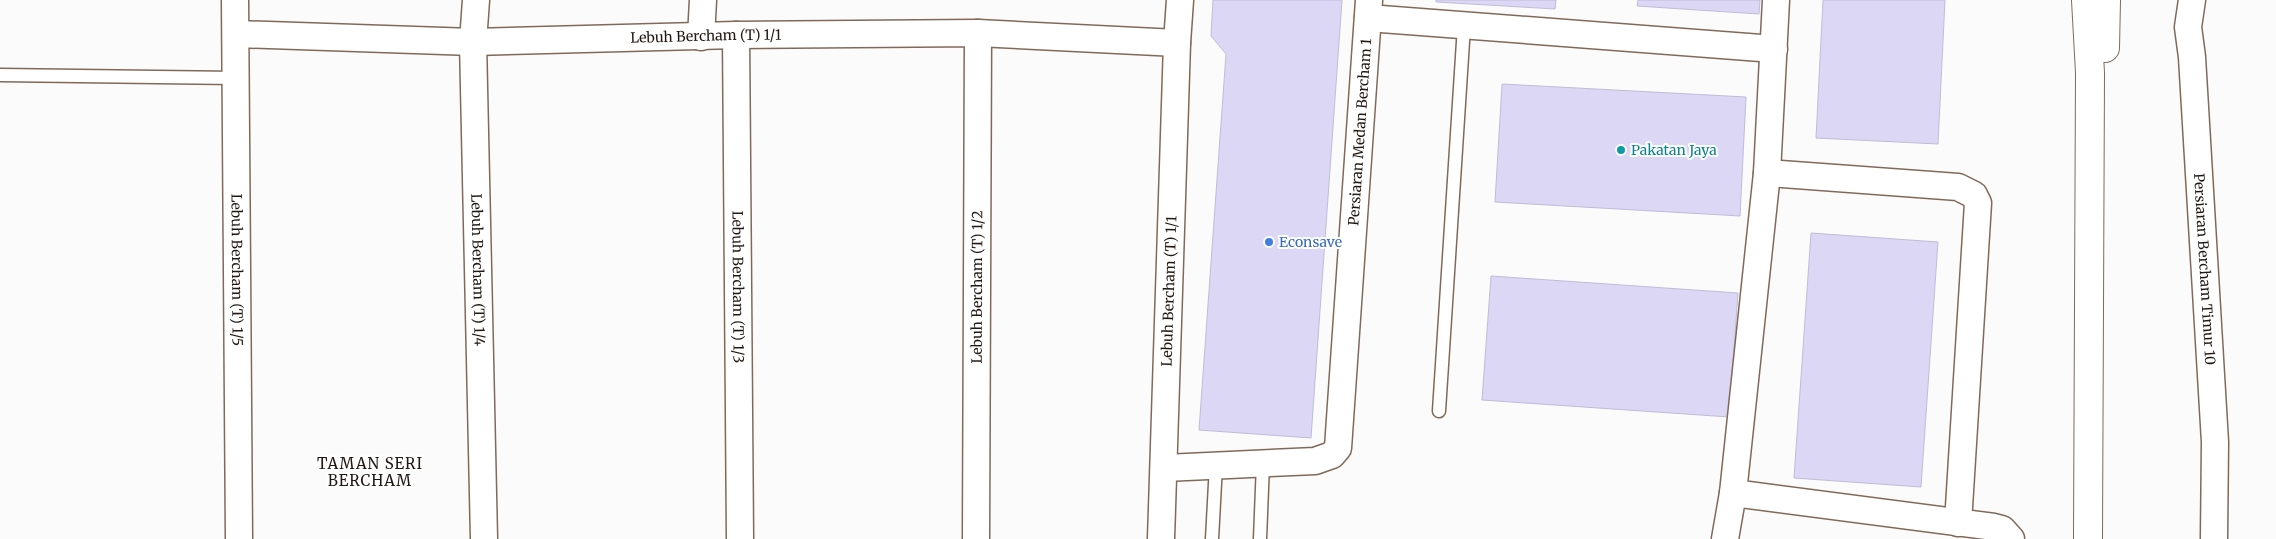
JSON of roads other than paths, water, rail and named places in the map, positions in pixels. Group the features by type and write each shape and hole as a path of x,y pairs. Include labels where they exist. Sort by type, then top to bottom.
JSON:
{"street":[{"name":"Lebuh Bercham (T) 1/5","path":"235,0 239,539"},
{"name":"Lebuh Bercham (T) 1/4","path":"476,0 473,42 484,539"},
{"path":"701,37 703,0"},
{"name":"Lebuh Bercham (T) 1/1","path":"1161,539 1180,0"},
{"path":"1725,539 1733,493 1767,173 1776,0"},
{"path":"2071,0 2077,35 2090,73"},
{"path":"2086,0 2090,73 2088,539"},
{"path":"2105,539 2106,0"},
{"path":"2105,28 2115,0"},
{"name":"Persiaran Bercham Timur 10","path":"2192,0 2188,27 2192,57 2215,442 2214,539"},
{"path":"1368,9 1464,26 1774,49"},
{"name":"Persiaran Medan Bercham 1","path":"1165,468 1324,460 1338,448 1368,9"},
{"name":"Lebuh Bercham (T) 1/1","path":"236,34 473,42 736,35 978,33 1177,43"},
{"name":"Lebuh Bercham (T) 1/2","path":"976,539 978,33"},
{"name":"Lebuh Bercham (T) 1/3","path":"736,35 740,539"},
{"path":"1767,173 1958,187 1974,195 1978,203 1958,523"},
{"path":"1733,493 2002,529 2012,539"}],"lane":[{"path":"1438,412 1464,26"},
{"path":"0,75 236,78"},
{"path":"1260,539 1263,463"},
{"path":"1212,539 1216,465"}],"place":[{"name":"Pakatan Jaya","path":"1621,150"},
{"name":"Econsave","path":"1269,242"}],"district":[{"name":"TAMAN SERI BERCHAM","path":"370,472"}]}
